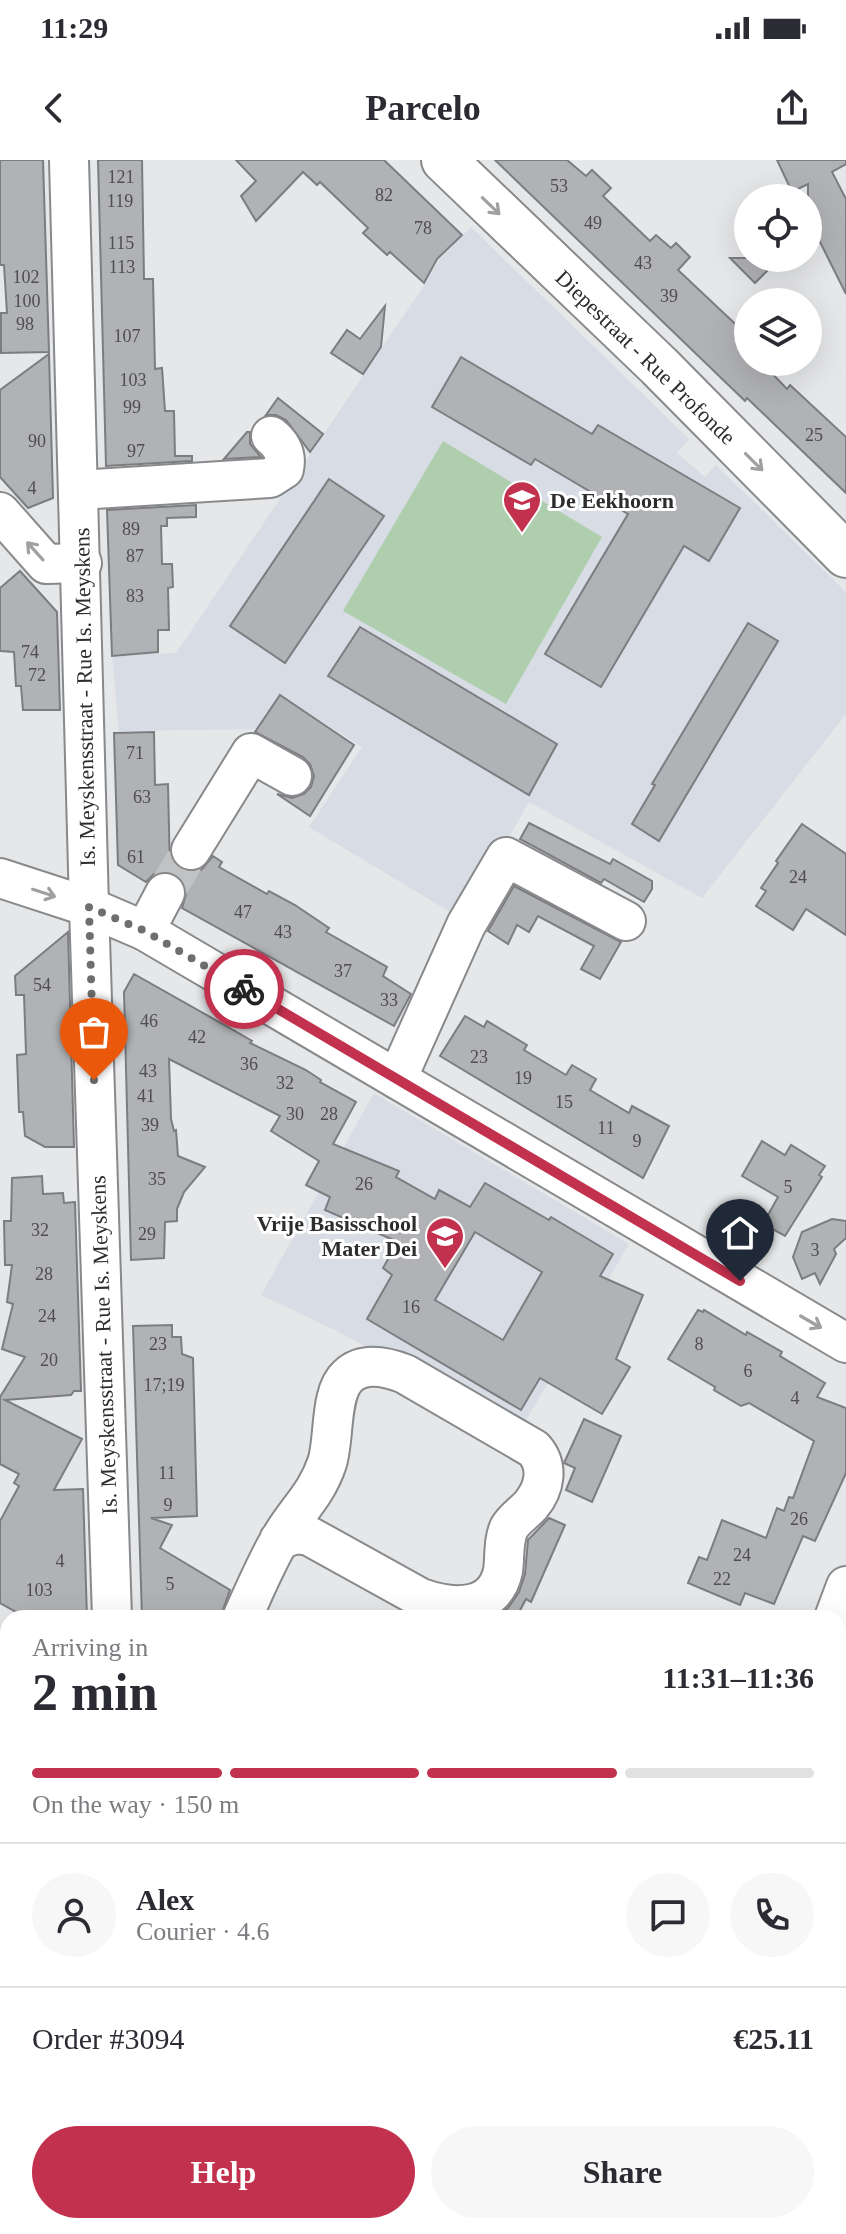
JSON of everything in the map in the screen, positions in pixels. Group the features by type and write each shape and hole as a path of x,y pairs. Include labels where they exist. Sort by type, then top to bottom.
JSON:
{"main road":[{"name":"Diepestraat - Rue Profonde","path":"444,160 659,366 846,555"}],"street":[{"name":"Is. Meyskensstraat - Rue Is. Meyskens","path":"69,160 112,1610"},
{"path":"79,490 270,478 284,469 285,462 284,452 271,436"},
{"path":"0,512 46,564 82,563"},
{"path":"191,850 251,753 292,776"},
{"path":"397,1079 466,925 506,857 626,921"},
{"path":"0,878 89,907 145,931 846,1343"},
{"path":"145,931 165,893"},
{"path":"246,1610 279,1540 312,1497 322,1478 330,1455 340,1385 348,1375 360,1368 387,1367 405,1374 534,1449 545,1467 545,1475 532,1504 509,1528 502,1576 482,1601 471,1605 439,1605 421,1598 309,1536 296,1534 279,1540"},
{"path":"837,1610 846,1586"}],"shaded area":[{"name":"De Eekhoorn","path":"471,227 689,439 677,453 705,477 716,465 846,592 846,714 702,898 529,802 462,919 309,827 362,747 280,695 257,729 119,731 112,656 176,653 439,260"},
{"name":"Vrije Basisschool Mater Dei","path":"374,1093 629,1244 521,1429 335,1330 261,1295"}],"green space":[{"path":"443,441 602,537 506,704 343,611"}],"building":[{"path":"0,160 43,160 49,352 1,353 1,313 7,313 4,265 0,265"},
{"path":"98,160 142,160 144,279 153,279 155,369 162,368 165,411 174,411 175,456 192,456 192,461 106,466"},
{"path":"236,160 384,160 462,235 437,259 424,283 390,252 387,255 363,233 368,228 320,182 317,185 303,172 256,221 241,196 256,181"},
{"path":"495,160 567,160 586,176 592,170 611,188 603,196 650,241 656,235 671,248 676,243 690,257 678,270 734,323 734,376 774,376 787,389 790,385 846,437 846,493 747,398 745,401"},
{"path":"777,160 846,160 846,164 832,172 846,199 846,294 822,246 822,184 788,184"},
{"path":"744,272 766,272 755,283"},
{"path":"385,306 381,347 363,374 331,353 347,330 360,339"},
{"path":"49,354 53,498 28,508 0,477 0,390"},
{"path":"461,357 592,434 598,425 740,508 709,561 684,546 601,687 545,654 628,514 535,459 531,465 432,407"},
{"path":"278,398 323,434 310,452 286,420 276,415 266,415"},
{"path":"250,432 250,444 261,457 224,459"},
{"path":"329,479 384,516 285,663 230,626"},
{"path":"196,505 196,517 167,518 167,526 161,526 162,564 172,564 173,587 168,588 169,630 158,630 158,652 112,656 107,510"},
{"path":"20,571 57,612 60,710 23,710 21,686 16,686 14,652 0,651 0,588"},
{"path":"748,623 778,641 659,841 632,824 655,785 652,784"},
{"path":"360,627 557,744 529,795 328,676"},
{"path":"280,695 354,745 310,816 277,794 292,798 304,794 311,787 314,776 310,764 303,757 255,732"},
{"path":"154,732 155,785 168,784 170,872 154,874 146,882 118,865 114,733"},
{"path":"529,823 610,864 613,859 652,881 652,889 644,902 604,879 601,883 520,839"},
{"path":"802,824 846,854 846,935 806,909 793,930 756,906 766,891 761,888 778,863 776,861"},
{"path":"213,856 222,862 219,867 267,894 269,891 295,905 329,928 326,932 387,967 383,976 411,994 394,1026 182,908 187,891 177,875 181,869 191,872 201,870"},
{"path":"514,886 621,942 600,979 581,969 594,946 538,916 529,932 517,925 508,944 488,931"},
{"path":"68,932 74,1147 45,1147 25,1136 23,1112 19,1112 17,1055 26,1054 24,995 16,995 15,976"},
{"path":"134,974 252,1041 250,1043 306,1070 320,1082 356,1102 333,1144 399,1171 396,1177 435,1199 439,1190 470,1207 485,1183 613,1254 600,1276 643,1295 616,1359 630,1367 602,1414 540,1378 521,1410 367,1319 392,1275 383,1268 398,1242 325,1210 330,1197 306,1185 319,1161 271,1131 280,1116 169,1059 171,1119 176,1130 178,1156 205,1167 184,1192 177,1209 177,1221 165,1222 164,1258 131,1260 124,992","holes":["475,1232 542,1272 503,1340 435,1300"]},
{"path":"465,1016 484,1027 487,1021 527,1045 524,1050 566,1075 572,1065 596,1079 590,1090 629,1113 632,1106 669,1126 643,1178 440,1056"},
{"path":"762,1141 785,1155 791,1145 825,1166 819,1175 822,1177 785,1236 763,1224 778,1197 742,1176"},
{"path":"42,1176 43,1194 63,1193 64,1203 75,1202 81,1391 74,1391 71,1395 5,1400 82,1439 54,1490 83,1489 87,1610 13,1610 0,1603 0,1521 19,1486 14,1483 19,1474 0,1464 0,1397 25,1357 2,1349 13,1304 7,1302 12,1265 5,1265 4,1221 11,1221 12,1178"},
{"path":"832,1219 846,1221 846,1238 834,1249 836,1254 820,1284 815,1273 802,1279 793,1257 802,1232"},
{"path":"698,1310 704,1310 782,1352 780,1356 825,1383 817,1397 846,1408 846,1473 815,1541 803,1536 774,1604 745,1593 740,1605 688,1583 699,1557 707,1560 722,1520 766,1538 777,1508 784,1511 789,1497 793,1498 814,1441 749,1403 741,1406 668,1359"},
{"path":"172,1325 172,1337 181,1337 182,1354 193,1358 197,1516 151,1518 172,1525 160,1548 230,1590 223,1610 142,1610 133,1326"},
{"path":"584,1419 621,1436 592,1502 566,1490 575,1468 564,1463"},
{"path":"549,1518 565,1525 531,1602 526,1599 520,1610 505,1610 519,1592 525,1574 528,1540"}],"tunnel":[{"path":"165,893 191,850"}],"way so far":[{"path":"94,1080 89,907 145,931 244,989"}],"place":[{"name":"De Eekhoorn","path":"522,534"},
{"name":"Vrije Basisschool Mater Dei","path":"445,1270"}],"route":[{"path":"244,989 740,1281"}]}
